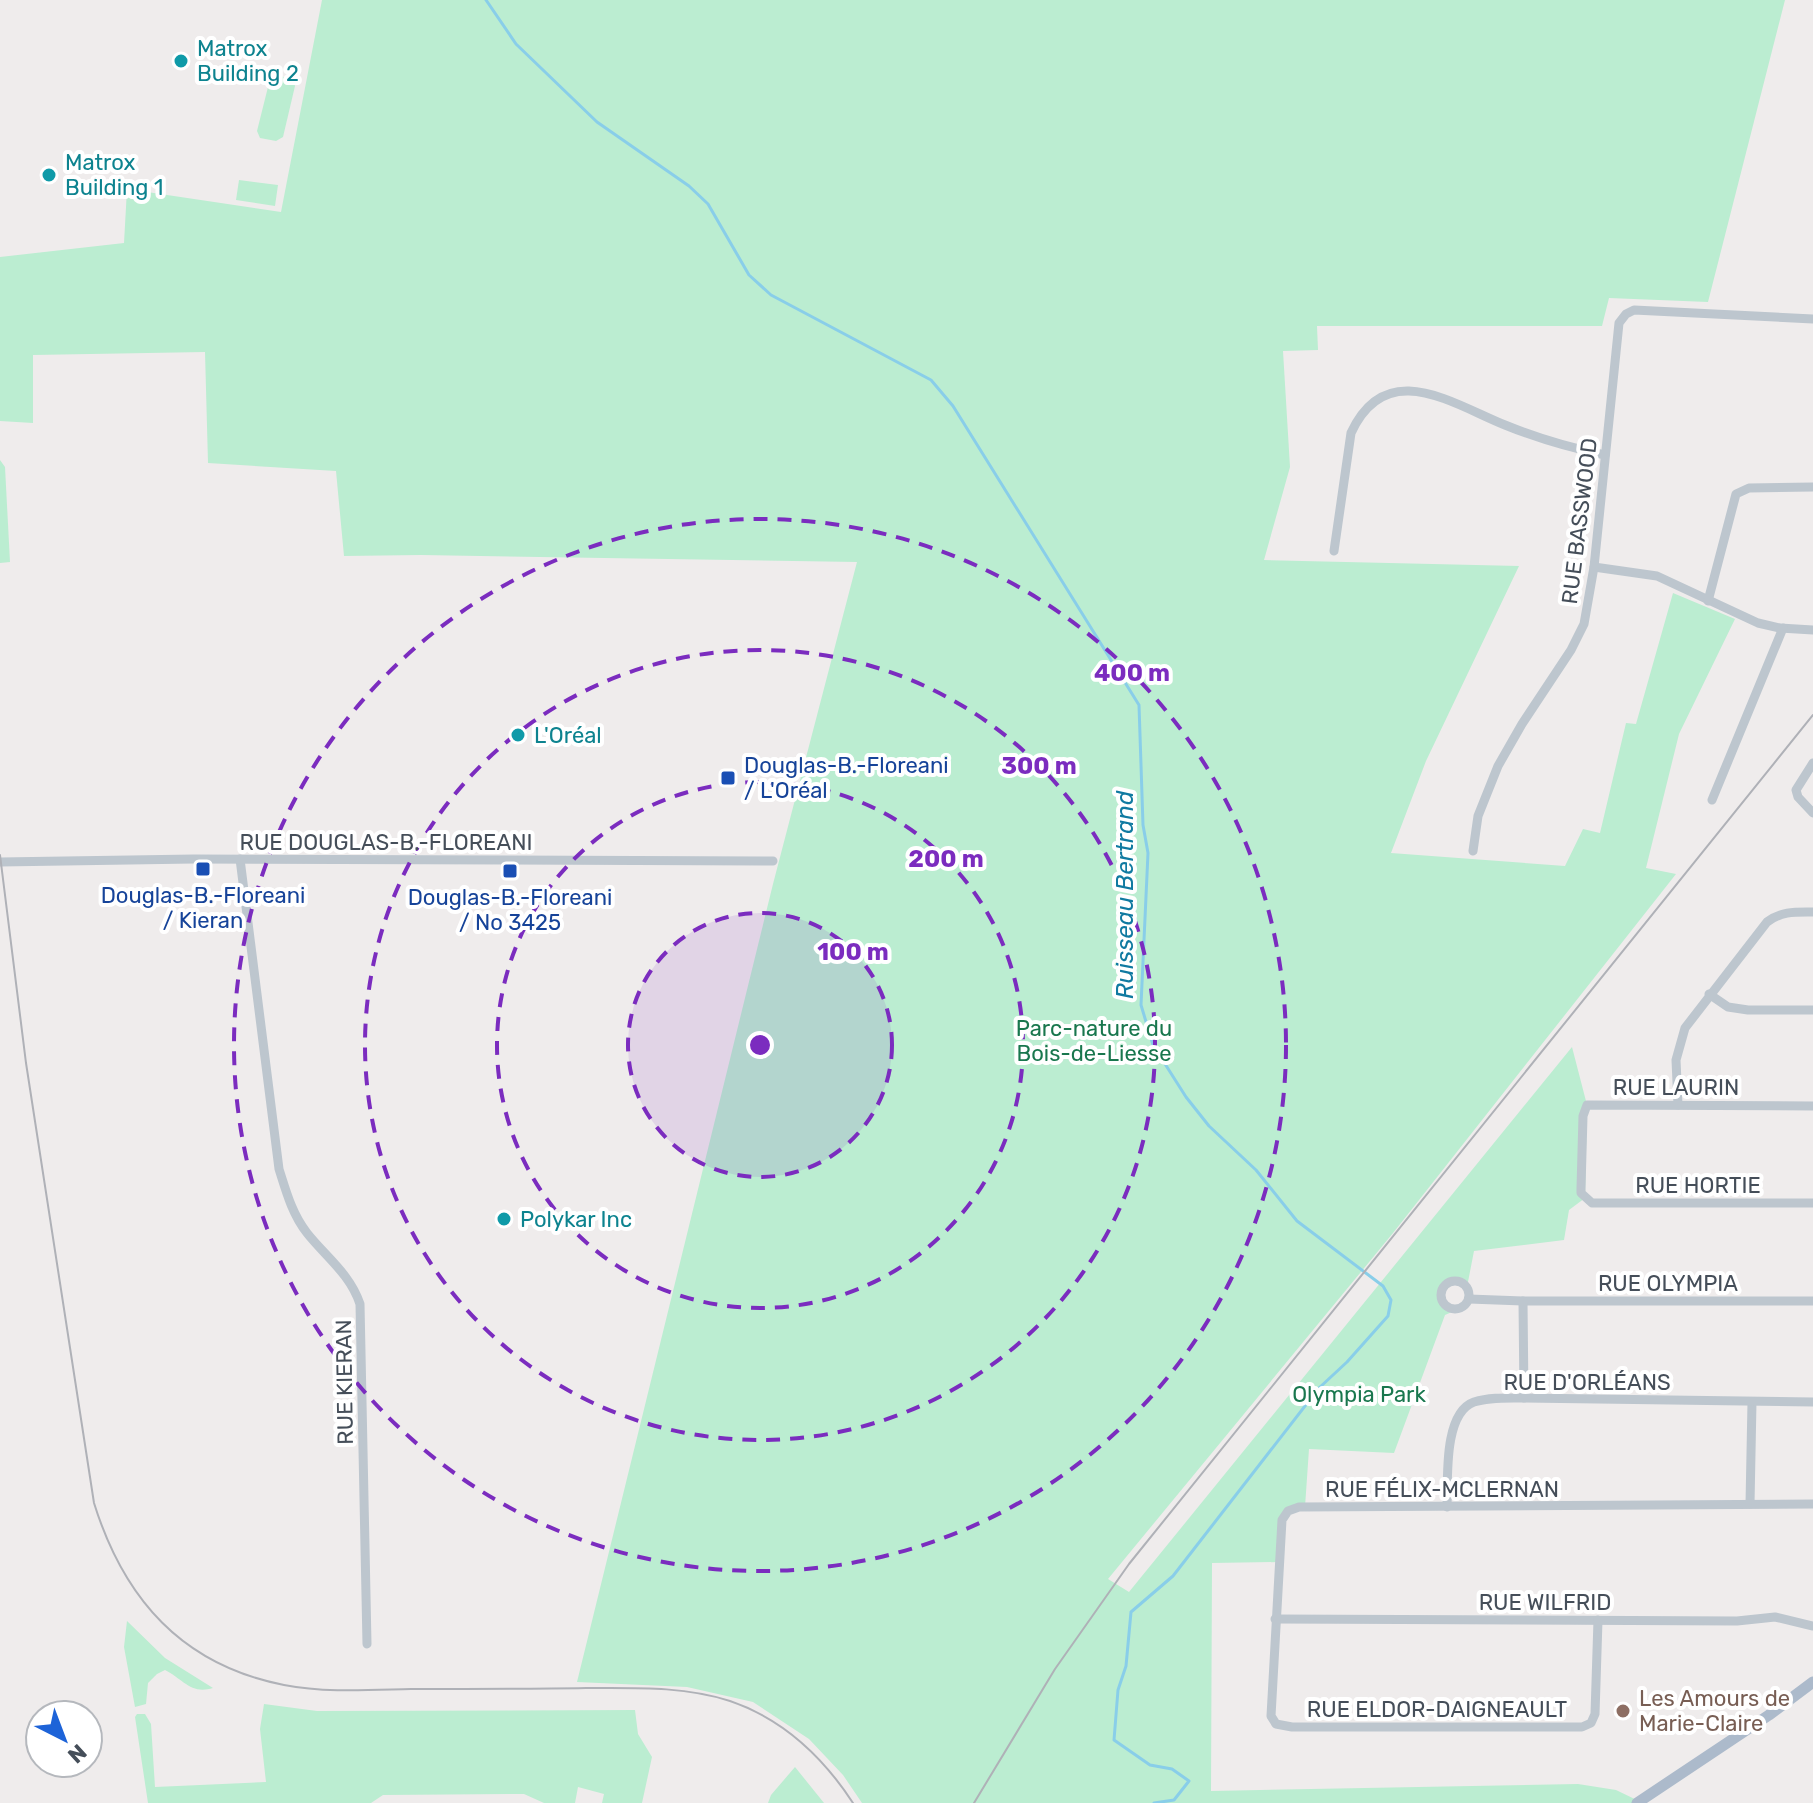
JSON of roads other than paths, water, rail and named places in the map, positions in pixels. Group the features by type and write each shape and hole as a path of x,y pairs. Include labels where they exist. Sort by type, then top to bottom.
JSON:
{"main road":[{"path":"1637,1803 1813,1682"}],"street":[{"name":"RUE BASSWOOD","path":"1473,851 1478,816 1498,766 1584,624 1594,567 1619,323 1634,310 1813,319"},
{"path":"1334,551 1351,433 1359,417 1384,395 1424,391 1535,436 1605,455"},
{"path":"1708,601 1736,494 1749,488 1813,487"},
{"path":"1594,567 1657,576 1758,623 1813,630"},
{"path":"1712,800 1783,628"},
{"path":"1813,764 1796,790 1798,797 1813,813"},
{"name":"RUE DOUGLAS-B.-FLOREANI","path":"0,862 240,859 773,861"},
{"name":"RUE KIERAN","path":"240,859 279,1169 296,1216 306,1232 347,1277 360,1304 367,1644"},
{"path":"1678,1105 1675,1077 1678,1045 1685,1028 1767,922 1789,912 1813,912"},
{"path":"1709,994 1728,1007 1813,1010"},
{"name":"RUE LAURIN","path":"1585,1198 1581,1188 1583,1116 1587,1105 1813,1106"},
{"name":"RUE HORTIE","path":"1585,1198 1592,1203 1813,1203"},
{"name":"RUE OLYMPIA","path":"1469,1299 1813,1301"},
{"path":"1523,1301 1524,1398"},
{"name":"RUE D'ORLÉANS","path":"1447,1507 1450,1436 1470,1403 1524,1398 1813,1402"},
{"path":"1750,1504 1752,1402"},
{"name":"RUE FÉLIX-MCLERNAN","path":"1276,1724 1271,1716 1275,1619 1282,1520 1288,1511 1305,1507 1813,1504"},
{"name":"RUE WILFRID","path":"1275,1619 1737,1621 1775,1617 1813,1626"},
{"name":"RUE ELDOR-DAIGNEAULT","path":"1276,1724 1292,1727 1582,1727 1591,1723 1595,1714 1598,1620"}],"waterway":[{"name":"Ruisseau Bertrand","path":"486,0 516,44 597,122 689,186 708,204 749,275 771,295 931,380 953,406 1139,705 1143,825 1148,853 1141,1005 1153,1045 1186,1097 1209,1126 1256,1170 1297,1221 1383,1286 1391,1300 1388,1316 1319,1388 1173,1576 1131,1612 1126,1666 1118,1690 1114,1740 1150,1765 1172,1769 1189,1781 1174,1800 1154,1803"}],"tram line":[{"path":"974,1803 1055,1669 1129,1564 1813,715"},
{"path":"0,855 26,1063 94,1503 122,1569 140,1598 187,1644 216,1662 248,1675 300,1688 641,1688 713,1696 749,1709 784,1729 829,1770 853,1803"}],"place":[{"name":"Matrox Building 2","path":"181,61"},
{"name":"Matrox Building 1","path":"49,175"},
{"name":"L'Oréal","path":"518,735"},
{"name":"Douglas-B.-Floreani / L'Oréal","path":"728,778"},
{"name":"Douglas-B.-Floreani / Kieran","path":"203,869"},
{"name":"Douglas-B.-Floreani / No 3425","path":"510,871"},
{"name":"Polykar Inc","path":"504,1219"},
{"name":"Les Amours de Marie-Claire","path":"1623,1711"}],"park label":[{"name":"Parc-nature du Bois-de-Liesse","path":"1094,1040"},
{"name":"Olympia Park","path":"1359,1394"}]}
